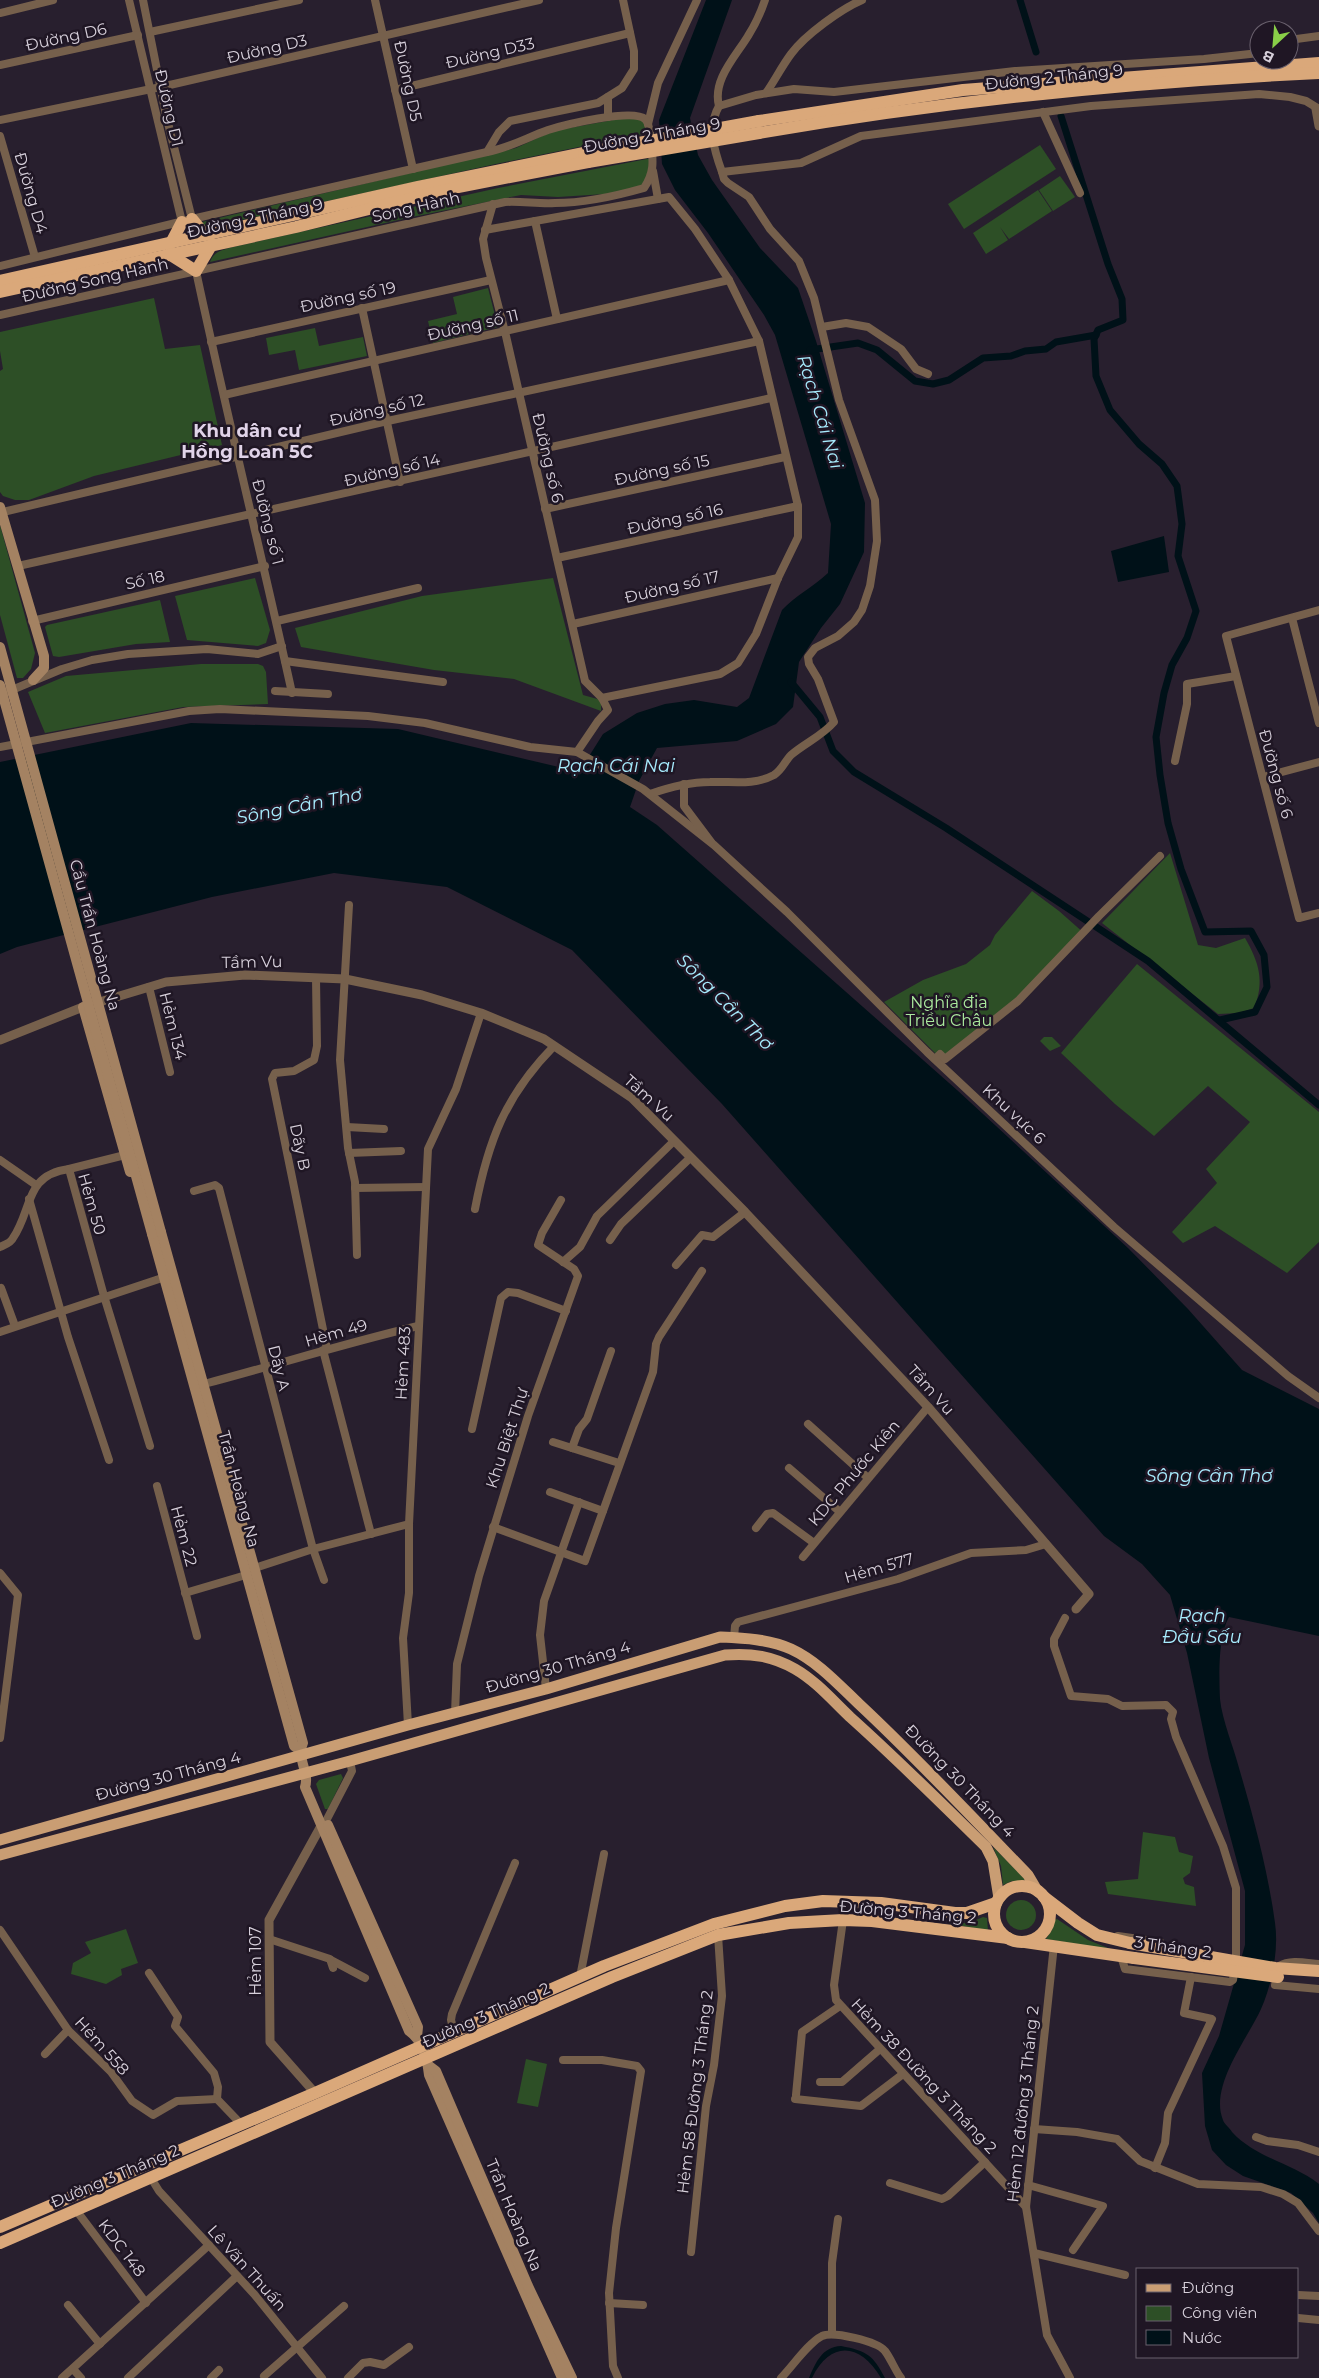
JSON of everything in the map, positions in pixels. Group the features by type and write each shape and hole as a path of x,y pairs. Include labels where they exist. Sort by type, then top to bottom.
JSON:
{"highway":[{"name":"Đường 2 Tháng 9","path":"0,281 209,240 417,187 963,90 1319,63"},
{"name":"Đường 2 Tháng 9","path":"759,127 930,106 1198,81 1319,73"},
{"path":"187,220 209,240 196,271 170,248 187,220"},
{"name":"Đường 2 Tháng 9","path":"0,292 170,248"},
{"path":"1017,1886 1032,1888 1041,1894 1049,1911 1047,1926 1037,1937 1023,1941 1008,1938 998,1928 995,1920 997,1901 1009,1889 1017,1886"},
{"name":"3 Tháng 2","path":"1041,1894 1078,1923 1097,1934 1113,1939 1275,1968 1319,1971"},
{"name":"Đường 3 Tháng 2","path":"2,2226 240,2123 315,2093 419,2042 454,2032 580,1977 714,1924 785,1906 823,1901 882,1903 967,1913 997,1901"},
{"name":"Đường 3 Tháng 2","path":"5,2241 427,2062 674,1951 718,1935 789,1923 842,1920 872,1921 1008,1938"},
{"name":"3 Tháng 2","path":"1023,1941 1273,1976 1319,1978"},
{"path":"32,2213 38,2226"},
{"path":"2,2226 5,2241"}],"main road":[{"path":"1,509 32,621 44,656 44,668 33,680"},
{"name":"Cầu Trần Hoàng Na","path":"0,647 158,1238"},
{"name":"Cầu Trần Hoàng Na","path":"0,685 158,1238"},
{"path":"83,1007 148,1235 158,1238 166,1230 101,1002"},
{"name":"Trần Hoàng Na","path":"158,1238 165,1277 200,1385 246,1575 293,1745 300,1753"},
{"name":"Trần Hoàng Na","path":"158,1238 254,1568 302,1743 300,1753 306,1777 312,1786 323,1824 418,2027 419,2042 433,2084 562,2378"},
{"name":"Đường 30 Tháng 4","path":"0,1840 300,1753 546,1689 720,1637 776,1644 790,1648 810,1660 887,1730 1028,1875 1041,1894"},
{"name":"Đường 30 Tháng 4","path":"0,1855 306,1777 350,1761 725,1655 751,1653 774,1660 796,1670 877,1740 986,1847 993,1861 997,1901"},
{"path":"877,1740 887,1730"},
{"name":"Trần Hoàng Na","path":"427,2062 436,2071 528,2286 572,2378"}],"street":[{"path":"0,13 53,0"},
{"name":"Đường D1","path":"129,0 149,88 187,220"},
{"name":"Đường D1","path":"143,0 187,220"},
{"path":"150,32 299,0"},
{"name":"Đường D5","path":"375,0 413,169"},
{"name":"Đường D3","path":"0,120 161,87 538,0"},
{"path":"488,152 499,132 510,121 598,103 622,88 634,69 634,51 623,0"},
{"path":"658,199 648,124 658,83 697,0"},
{"path":"650,794 676,784 743,783 767,778 776,774 790,756 815,740 834,722 818,679 809,664 808,657 815,648 838,636 854,622 862,610 870,586 877,540 875,500 839,400 814,298 799,261 770,230 750,197 728,183 714,150 712,119 718,106 716,91 729,65 750,34 766,0"},
{"path":"766,93 791,54 800,44 848,7 862,0"},
{"name":"Đường D33","path":"396,90 630,34"},
{"name":"Đường D6","path":"0,65 138,35"},
{"path":"1299,39 1319,36"},
{"path":"718,106 766,93 794,89 834,92 1015,71 1249,54"},
{"path":"1132,63 1133,77"},
{"path":"1198,81 1200,98"},
{"path":"722,172 801,163 861,136 1091,106 1260,94 1290,97 1306,101 1318,109 1319,126"},
{"path":"608,97 608,117"},
{"path":"1042,112 1080,193"},
{"path":"544,114 549,130"},
{"path":"0,266 187,220 502,149 549,130 608,117 641,116 648,124"},
{"name":"Đường D4","path":"0,136 35,257"},
{"name":"Song Hành","path":"196,271 493,204 528,201 563,203 622,194 644,188 653,171"},
{"path":"485,230 669,197 695,229 729,280 759,341 766,366 771,398 798,506 798,537 778,578 756,634 738,663 720,674 602,698"},
{"name":"Đường số 6","path":"493,204 485,230 484,247 491,280 505,332 585,681 602,698 608,710 598,721 577,752"},
{"path":"535,221 557,319"},
{"name":"Đường Song Hành","path":"0,315 196,271"},
{"name":"Đường số 1","path":"196,271 237,456 265,566 292,692"},
{"name":"Đường số 19","path":"211,342 491,280"},
{"name":"Đường số 11","path":"224,395 729,280"},
{"path":"362,308 400,482"},
{"path":"823,330 846,323 868,327 901,349 916,369 928,374"},
{"name":"Đường số 12","path":"1,509 388,421 759,341"},
{"name":"Đường số 14","path":"18,566 252,516 771,398"},
{"name":"Đường số 15","path":"545,509 785,457"},
{"name":"Đường số 16","path":"557,558 798,506"},
{"name":"Số 18","path":"32,621 265,566"},
{"name":"Đường số 17","path":"572,624 778,578"},
{"path":"276,621 418,588"},
{"path":"1319,610 1292,618 1319,723"},
{"name":"Đường số 6","path":"1292,618 1226,636 1299,918 1319,913"},
{"path":"0,694 33,680 92,660 128,654 207,649 258,654 282,646"},
{"path":"285,661 443,682"},
{"path":"1175,761 1188,704 1187,684 1236,676"},
{"path":"274,691 328,694"},
{"path":"0,747 189,710 220,709 368,716 425,723 525,746 555,751 577,752"},
{"name":"Khu vực 6","path":"577,752 643,789 714,845 787,912 935,1059 1174,1280 1288,1376 1319,1398"},
{"path":"1262,777 1319,762"},
{"path":"684,784 684,806 714,845"},
{"path":"935,1059 940,1054 945,1059 1018,1001 1094,921 1160,856"},
{"path":"349,905 340,1060 349,1153 355,1188 358,1255"},
{"name":"Tầm Vu","path":"0,1040 83,1007 166,982 245,975 346,979 422,995 481,1012 544,1039 632,1098 745,1212 928,1407 1089,1594 1076,1609"},
{"name":"Dãy B","path":"316,978 317,1046 314,1060 294,1071 276,1073 272,1079 325,1350 371,1534"},
{"name":"Hẻm 134","path":"149,987 170,1072"},
{"name":"Hẻm 483","path":"408,1725 403,1638 409,1593 409,1524 428,1149 456,1089 481,1012"},
{"path":"475,1209 486,1156 496,1128 520,1084 554,1046"},
{"path":"347,1127 384,1129"},
{"path":"563,1262 580,1247 597,1216 674,1141"},
{"path":"349,1153 401,1151"},
{"path":"69,1169 125,1155"},
{"path":"610,1240 621,1224 690,1158"},
{"path":"0,1160 36,1185"},
{"name":"Hẻm 50","path":"0,1247 13,1238 36,1185 57,1171 69,1169 104,1296 150,1446"},
{"name":"Dãy A","path":"194,1191 215,1185 218,1186 313,1549 324,1580"},
{"path":"355,1188 426,1187"},
{"path":"29,1199 68,1337 110,1460"},
{"name":"Khu Biệt Thự","path":"455,1713 457,1664 493,1527 528,1416 578,1276 574,1269 538,1245 542,1233 561,1200"},
{"path":"676,1265 702,1235 713,1237 745,1212"},
{"path":"493,1527 585,1561 653,1372 656,1344 676,1308 702,1270"},
{"path":"0,1332 165,1277"},
{"path":"1,1288 15,1326"},
{"path":"472,1428 501,1298 508,1292 518,1293 566,1311"},
{"name":"Hèm 49","path":"200,1385 418,1326"},
{"path":"572,1448 578,1429 587,1420 611,1350"},
{"name":"KDC Phước Kiên","path":"802,1558 928,1407"},
{"path":"808,1424 868,1478"},
{"path":"554,1442 619,1463"},
{"path":"789,1468 840,1512"},
{"name":"Hẻm 22","path":"157,1486 197,1636"},
{"path":"550,1492 603,1511"},
{"path":"546,1689 540,1635 544,1601 578,1502"},
{"path":"756,1528 767,1514 773,1513 814,1543"},
{"path":"254,1568 313,1549 409,1524"},
{"name":"Hẻm 577","path":"734,1638 735,1626 738,1622 898,1579 971,1553 1026,1550 1046,1544"},
{"path":"0,1573 18,1595 0,1738"},
{"name":"Hẻm 22","path":"185,1593 246,1575"},
{"path":"1065,1618 1054,1639 1054,1646 1071,1696 1108,1700 1122,1706 1166,1705 1173,1712 1171,1719 1176,1737 1223,1846 1236,1888 1236,1958 1233,1980 1230,1982 1125,1969 1121,1956"},
{"name":"Hẻm 107","path":"315,2093 270,2042 269,1920 352,1771 350,1761"},
{"path":"580,1977 604,1854"},
{"path":"454,2032 451,2020 452,2014 515,1863"},
{"name":"Hẻm 38 Đường 3 Tháng 2","path":"842,1920 834,1992 840,2006 1026,2207"},
{"name":"Hẻm 558","path":"0,1930 68,2030 111,2072 124,2092 144,2111 153,2115 177,2102 217,2099"},
{"name":"Hẻm 58 Đường 3 Tháng 2","path":"691,2252 706,2106 722,2005 718,1935"},
{"path":"1113,1939 1122,1935 1236,1958"},
{"path":"270,1939 365,1978"},
{"name":"Hẻm 12 đường 3 Tháng 2","path":"1054,1945 1026,2207 1047,2335 1070,2378"},
{"path":"1319,1964 1291,1962 1279,1966 1275,1985 1319,1988"},
{"path":"149,1973 178,2017 175,2026 214,2073 218,2086 217,2099 240,2123"},
{"path":"1155,2168 1166,2143 1168,2113 1212,2019 1184,2013 1191,1977"},
{"path":"840,2006 802,2032 796,2097 861,2106 904,2074"},
{"path":"46,2054 68,2030"},
{"path":"820,2082 842,2082 880,2049"},
{"path":"563,2060 602,2060 637,2066 640,2069 631,2143 616,2228 609,2303 613,2366 618,2378"},
{"path":"1034,2130 1077,2132 1117,2139 1123,2143 1133,2157 1155,2168 1198,2184 1261,2187 1283,2194 1298,2203 1319,2231"},
{"path":"1256,2137 1267,2141 1298,2145 1319,2152"},
{"path":"890,2183 942,2199 948,2196 984,2162"},
{"name":"Lê Văn Thuấn","path":"151,2178 159,2192 237,2276 298,2346 322,2378"},
{"path":"1028,2185 1104,2206 1073,2250"},
{"name":"KDC 148","path":"76,2210 146,2302"},
{"path":"832,2334 832,2263 838,2218"},
{"path":"62,2378 209,2245"},
{"path":"1034,2253 1126,2275"},
{"path":"128,2378 237,2276"},
{"path":"1299,2295 1319,2296"},
{"path":"609,2303 643,2305"},
{"path":"68,2305 100,2344"},
{"path":"264,2376 344,2306"},
{"path":"1299,2318 1319,2320"},
{"path":"781,2378 822,2336 832,2334 878,2345 885,2351 901,2378"},
{"path":"348,2378 363,2363 370,2362 384,2366 410,2347"},
{"path":"73,2369 81,2378"},
{"path":"211,2378 219,2370"}],"green space":[{"path":"624,118 641,119 646,125 647,133 205,228 202,222 516,148 553,131"},
{"path":"1040,145 1056,169 964,229 948,204"},
{"path":"652,158 650,173 643,184 634,189 605,194 558,197 521,195 210,262 216,253 233,247 498,188"},
{"path":"1060,176 1075,197 1053,211 1039,190"},
{"path":"1038,190 1052,211 1009,239 1000,227 1008,240 986,254 973,233"},
{"path":"488,288 498,327 433,343 428,321 457,314 453,297"},
{"path":"154,298 165,349 200,345 222,445 94,476 29,500 15,500 3,496 0,492 0,371 3,369 0,351 0,332"},
{"path":"315,328 319,346 363,337 367,356 299,370 295,350 269,355 266,338"},
{"path":"0,525 35,653 31,669 23,678 17,678 0,615"},
{"path":"255,578 270,630 266,643 258,646 187,640 175,596"},
{"path":"553,578 583,695 601,700 601,711 514,679 434,670 301,647 295,628 422,596"},
{"path":"160,600 170,642 136,644 59,657 53,656 45,627 47,625"},
{"path":"201,664 258,664 263,666 266,672 268,704 183,707 45,733 28,692 66,676"},
{"path":"1170,853 1198,945 1216,948 1245,938 1250,947 1257,964 1260,981 1254,1008 1239,1013 1218,1014 1102,923"},
{"name":"Nghĩa địa Triều Châu","path":"1032,891 1085,934 1016,1006 945,1063 884,1002 923,980 966,964 990,945 995,935"},
{"path":"1137,964 1319,1112 1319,1242 1287,1273 1215,1226 1183,1243 1172,1232 1217,1183 1206,1169 1250,1122 1208,1086 1154,1136 1115,1104 1061,1053"},
{"path":"1044,1037 1052,1037 1061,1046 1050,1051 1040,1041"},
{"path":"341,1774 343,1778 328,1809 325,1809 316,1784 319,1780"},
{"path":"1143,1832 1175,1837 1179,1852 1193,1856 1190,1873 1183,1878 1185,1884 1194,1887 1196,1906 1108,1894 1105,1882 1138,1879"},
{"path":"993,1847 1025,1879 1024,1881 1012,1881 1003,1885 1001,1866"},
{"path":"1021,1900 1032,1904 1036,1915 1032,1926 1021,1930 1010,1926 1006,1915 1010,1904"},
{"path":"983,1917 987,1918 988,1931 948,1923 969,1923"},
{"path":"1057,1919 1088,1940 1113,1950 1046,1939 1052,1930 1054,1920"},
{"path":"126,1929 138,1963 121,1969 122,1975 106,1984 71,1974 73,1963 91,1953 85,1942"},
{"path":"526,2059 547,2064 538,2107 517,2103"}],"water":[{"name":"Sông Cần Thơ","path":"706,0 732,0 690,118 698,155 712,180 760,248 798,288 865,503 864,552 840,604 821,628 799,662 793,707 776,724 737,741 657,748 639,781 630,807 657,825 957,1090 1128,1248 1188,1309 1242,1370 1319,1409 1319,1636 1229,1617 1225,1625 1221,1645 1219,1680 1223,1716 1250,1806 1272,1904 1276,1933 1274,1967 1265,1999 1225,2078 1221,2092 1220,2107 1224,2122 1242,2141 1319,2184 1319,2223 1313,2213 1291,2193 1243,2176 1226,2165 1212,2150 1205,2126 1202,2073 1219,2036 1245,1945 1245,1891 1209,1758 1187,1653 1170,1595 1142,1564 1104,1536 722,1104 572,950 447,887 334,873 212,897 17,947 0,954 0,762 191,723 398,729 563,768 581,769 603,734 637,713 665,704 694,700 737,707 749,698 782,610 828,573 831,524 775,335 764,315 708,233 675,190 662,164 659,120"},
{"path":"1164,536 1169,572 1118,582 1111,551"},
{"path":"841,2346 868,2355 877,2364 885,2378 881,2378 864,2358 846,2351 837,2352 828,2357 820,2365 812,2378 809,2378 817,2361 824,2352"}],"waterway":[{"path":"1020,0 1036,52"},
{"path":"1061,116 1108,264 1122,299 1123,320 1098,330 1094,339 1096,376 1110,410 1139,444 1162,464 1177,486 1182,524 1178,556 1196,611 1187,638 1172,665 1164,693 1156,737 1168,823 1181,869 1205,932 1251,931 1264,955 1267,987 1255,1012 1220,1020"},
{"name":"Rạch Cái Nai","path":"810,350 858,343 877,350 915,381 933,384 949,380 983,358 1011,356 1025,351 1046,349 1056,342 1096,335"},
{"path":"791,682 820,717 833,751 854,772 946,828 1148,961 1319,1105"}],"district":[{"name":"Khu dân cư Hồng Loan 5C","path":"247,441"}],"water label":[{"name":"Rạch Đầu Sấu","path":"1202,1626"}]}
